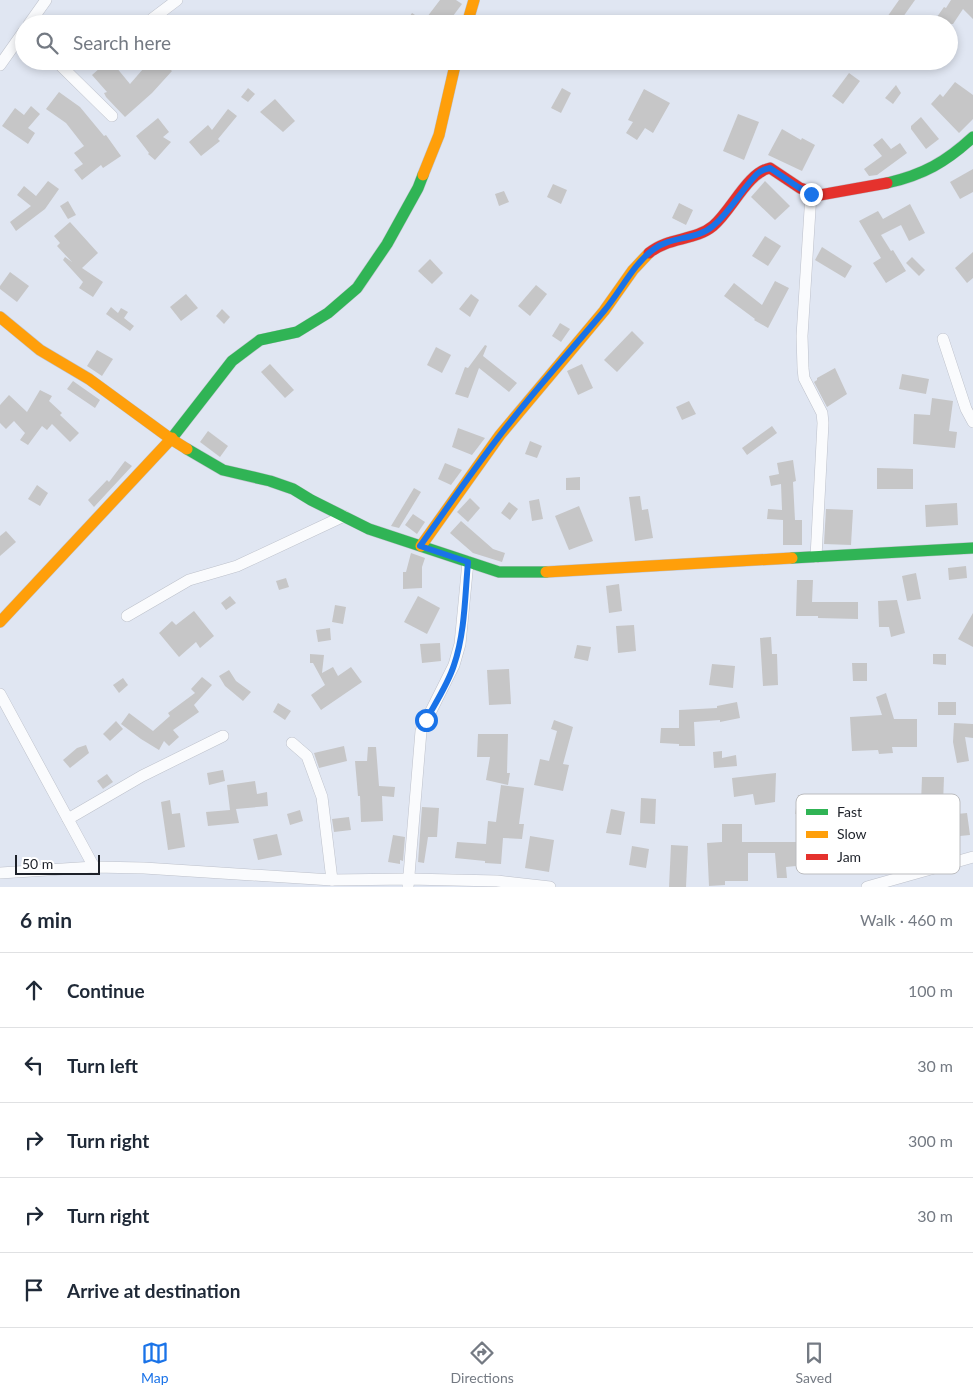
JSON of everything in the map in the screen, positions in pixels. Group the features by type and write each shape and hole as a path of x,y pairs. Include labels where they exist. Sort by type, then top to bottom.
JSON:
{"street":[{"path":"35,15 46,0"},
{"path":"157,15 177,0"},
{"path":"470,15 474,0"},
{"path":"0,64 15,43"},
{"path":"65,70 112,116"},
{"path":"0,622 172,440 232,361 260,340 298,332 328,313 356,288 387,244 418,188 439,135 454,70"},
{"path":"420,546 486,453 608,307 637,266 653,249 667,241 698,234 712,228 730,209 757,174 764,169 770,168 798,187 811,194 820,195 904,178 931,169 960,150 973,137"},
{"path":"811,194 802,344 804,378 822,413 816,557"},
{"path":"0,317 40,350 89,379 172,440 223,470 270,481 293,489 370,528 499,572 527,573 973,548"},
{"path":"943,339 966,409 973,422"},
{"path":"127,616 189,580 237,566 344,516"},
{"path":"409,883 421,731 454,665 460,644 468,562"},
{"path":"0,694 94,867"},
{"path":"68,819 142,776 223,736"},
{"path":"292,743 307,756 322,797 332,880"},
{"path":"960,861 973,857"},
{"path":"0,873 94,867 144,868 409,883 497,881 550,887"},
{"path":"867,887 913,874"}],"building":[{"path":"440,0 456,0 462,4 454,15 429,15"},
{"path":"899,0 915,0 904,15 888,15"},
{"path":"951,0 973,0 973,19 963,9 958,16 938,15 944,7 946,8"},
{"path":"98,70 118,70 130,84 142,70 172,71 152,93 125,117 106,97 104,93 107,92 92,75"},
{"path":"849,73 860,81 843,104 832,96"},
{"path":"955,82 973,95 973,119 959,133 931,104 940,94 943,97"},
{"path":"896,85 901,93 893,104 885,98"},
{"path":"248,88 255,94 248,102 241,97"},
{"path":"562,88 571,93 561,113 551,108"},
{"path":"644,89 670,103 653,133 645,128 637,140 626,133 633,122 628,120"},
{"path":"59,92 80,107 104,136 106,135 121,156 103,168 101,165 82,180 74,170 83,164 74,153 84,146 66,123 46,109"},
{"path":"275,99 295,121 283,132 260,112"},
{"path":"31,106 40,114 28,128 35,133 28,144 2,126 15,108 24,115"},
{"path":"228,109 237,116 218,139 220,141 201,156 189,142 208,125 212,130"},
{"path":"738,114 759,122 744,160 723,151"},
{"path":"921,117 939,139 926,149 911,129 911,126"},
{"path":"158,118 169,132 163,137 171,142 155,160 148,154 136,136"},
{"path":"782,129 801,140 802,138 815,145 802,171 768,155"},
{"path":"882,138 891,149 900,143 907,153 877,175 869,176 864,169 882,156 873,145"},
{"path":"973,169 973,192 960,199 950,182"},
{"path":"48,181 59,189 45,209 16,231 10,222 31,206 17,195 24,186 36,196"},
{"path":"765,181 790,206 775,220 751,197"},
{"path":"553,184 567,190 561,204 547,197"},
{"path":"504,191 509,202 499,206 495,194"},
{"path":"68,201 76,215 68,219 60,206"},
{"path":"679,203 693,210 686,225 672,218"},
{"path":"910,204 925,233 909,241 901,225 881,235 906,271 886,283 873,263 881,258 859,221 878,211 883,219"},
{"path":"70,222 98,253 82,268 103,282 93,297 79,288 83,282 63,260 65,257 72,262 57,246 60,243 54,236"},
{"path":"765,236 781,246 768,266 752,256"},
{"path":"822,247 852,266 845,278 815,260"},
{"path":"973,252 973,278 967,283 955,268"},
{"path":"912,257 925,270 919,276 906,263"},
{"path":"430,259 443,273 432,284 418,271"},
{"path":"10,272 29,286 17,302 0,289 0,286"},
{"path":"775,281 789,288 768,328 754,320 724,296 734,283 762,305"},
{"path":"536,285 547,294 530,316 518,306"},
{"path":"186,294 198,308 181,321 170,307"},
{"path":"471,294 479,300 470,317 459,309"},
{"path":"111,307 118,313 121,308 128,312 124,318 134,326 130,331 106,314"},
{"path":"222,309 230,317 224,324 216,316"},
{"path":"560,323 570,329 561,342 552,336"},
{"path":"632,331 644,343 617,372 604,360"},
{"path":"485,345 487,346 483,356 517,383 509,392 479,368 468,398 455,394 465,367 468,368"},
{"path":"436,347 451,355 442,373 427,365"},
{"path":"97,350 113,359 102,376 87,366"},
{"path":"270,364 294,390 285,398 261,372"},
{"path":"582,364 593,388 578,395 567,371"},
{"path":"835,368 847,394 827,407 814,382 817,378"},
{"path":"902,374 929,379 926,394 899,389"},
{"path":"73,381 100,400 95,408 67,389"},
{"path":"40,390 52,396 49,401 62,413 60,415 79,433 70,442 52,424 47,430 42,426 28,445 20,440 25,433 14,421 6,429 0,423 0,405 9,395 27,412"},
{"path":"932,398 953,401 949,431 957,432 955,448 913,444 914,414 930,415"},
{"path":"689,401 696,414 682,420 676,407"},
{"path":"772,426 777,433 747,455 742,448"},
{"path":"458,428 485,438 472,455 452,447"},
{"path":"208,431 228,446 220,457 200,442"},
{"path":"530,441 542,446 537,458 525,454"},
{"path":"793,460 796,481 793,482 795,520 802,520 802,545 783,545 783,520 767,519 768,509 782,510 781,484 771,486 769,476 779,474 777,463"},
{"path":"125,461 132,466 94,507 88,500 107,480 109,482"},
{"path":"445,463 462,470 451,485 438,479"},
{"path":"877,468 913,469 913,489 877,489"},
{"path":"580,477 580,490 566,490 566,478"},
{"path":"37,485 48,493 40,506 28,499"},
{"path":"414,488 421,492 399,528 391,526"},
{"path":"640,496 642,510 648,509 653,538 635,541 629,497"},
{"path":"470,498 480,508 468,522 457,512"},
{"path":"539,499 543,519 532,521 529,501"},
{"path":"509,502 518,509 510,520 501,513"},
{"path":"957,503 958,525 926,527 925,505"},
{"path":"579,506 593,541 569,550 555,516"},
{"path":"826,509 853,510 851,545 824,544"},
{"path":"413,514 425,522 417,534 405,525"},
{"path":"461,521 493,549 505,553 502,562 473,553 450,533"},
{"path":"6,531 16,542 0,556 0,536"},
{"path":"411,553 425,558 422,567 422,588 403,589 403,572 406,572"},
{"path":"966,566 967,578 949,580 948,568"},
{"path":"916,573 921,599 907,601 902,576"},
{"path":"286,578 289,587 279,590 276,581"},
{"path":"797,580 813,580 812,602 858,602 858,619 796,616"},
{"path":"619,584 622,611 609,613 606,586"},
{"path":"230,596 236,603 226,610 221,603"},
{"path":"418,596 440,608 427,634 404,622"},
{"path":"897,600 905,633 891,637 889,627 879,627 878,601"},
{"path":"335,605 346,607 343,624 332,622"},
{"path":"194,611 214,636 200,648 196,642 179,657 159,633 172,621 176,625"},
{"path":"973,613 973,647 958,639"},
{"path":"634,625 636,651 618,653 616,626"},
{"path":"330,628 331,640 318,642 316,630"},
{"path":"771,637 772,654 777,654 778,685 763,686 760,638"},
{"path":"440,643 441,661 422,663 420,644"},
{"path":"577,645 591,647 588,661 574,658"},
{"path":"310,654 324,655 322,673 333,667 338,676 351,667 362,682 321,710 311,695 325,685 313,663 310,663"},
{"path":"933,654 946,654 946,665 933,664"},
{"path":"852,663 867,663 867,681 853,681"},
{"path":"712,664 735,666 733,688 709,685"},
{"path":"509,669 511,704 489,705 487,670"},
{"path":"229,670 236,681 251,692 243,701 225,686 219,676"},
{"path":"202,677 212,685 194,705 199,712 173,730 179,737 169,746 164,741 159,750 121,724 129,713 153,731 170,716 168,713 195,693 191,689"},
{"path":"123,678 128,685 119,693 113,685"},
{"path":"886,693 894,719 917,719 917,747 892,747 893,753 879,754 878,750 852,751 850,717 882,715 876,697"},
{"path":"737,702 740,718 720,722 720,720 694,722 695,746 660,743 661,728 679,728 679,710 717,708 717,706"},
{"path":"938,702 956,702 956,715 938,715"},
{"path":"278,703 291,711 285,720 273,712"},
{"path":"554,720 573,727 563,764 569,765 563,791 534,785 540,759 549,761 557,731 551,729"},
{"path":"116,721 123,729 110,741 103,734"},
{"path":"954,723 973,724 973,738 965,737 969,761 957,763 953,742"},
{"path":"478,734 508,734 507,773 510,773 508,785 486,780 490,757 477,757"},
{"path":"86,745 89,753 70,768 63,760 77,748"},
{"path":"344,746 347,761 319,768 314,753"},
{"path":"368,747 376,747 379,786 395,787 394,797 382,796 383,821 361,822 360,796 358,796 355,761 367,761"},
{"path":"722,751 722,758 736,755 737,766 714,768 713,752"},
{"path":"223,770 225,781 209,785 207,773"},
{"path":"776,773 775,802 755,805 753,794 734,797 732,778"},
{"path":"107,774 113,782 103,789 97,781"},
{"path":"922,777 944,777 943,794 921,794"},
{"path":"255,781 257,794 267,792 268,806 236,809 239,823 208,826 206,812 230,810 227,785"},
{"path":"501,785 524,788 519,824 524,824 522,839 503,838 501,864 455,858 457,842 486,844 488,821 496,822"},
{"path":"641,798 656,799 655,824 640,823"},
{"path":"170,800 172,814 180,813 185,847 168,850 161,802"},
{"path":"422,807 439,808 437,837 428,837 424,863 418,862"},
{"path":"611,809 625,812 621,835 606,833"},
{"path":"300,810 303,821 290,825 287,814"},
{"path":"967,813 970,835 960,836 960,814"},
{"path":"349,817 351,830 334,832 332,819"},
{"path":"722,824 742,824 742,842 796,842 796,866 786,867 787,878 777,878 775,853 748,853 748,881 725,881 725,885 709,886 707,843 722,842"},
{"path":"277,834 282,855 258,860 253,839"},
{"path":"393,835 405,837 403,861 400,860 400,864 388,862"},
{"path":"530,836 554,840 549,872 525,868"},
{"path":"671,845 688,846 686,887 669,887"},
{"path":"632,846 649,849 646,868 629,865"}],"traffic: fast":[{"path":"887,183 923,172 953,154 973,137"},
{"path":"172,438 232,361 260,340 297,332 328,313 357,288 387,244 418,188 423,175"},
{"path":"187,449 223,470 270,481 293,489 369,529 499,572 546,572"},
{"path":"792,558 973,548"}],"traffic: slow":[{"path":"470,15 474,0"},
{"path":"423,175 439,135 454,70"},
{"path":"421,546 500,435 604,311 633,270 649,253"},
{"path":"0,317 40,350 89,379 187,449"},
{"path":"0,622 172,438"},
{"path":"546,572 792,558"}],"traffic: jam":[{"path":"649,253 664,244 706,231 720,219 754,177 770,168 800,188 820,195 887,183"}],"route":[{"path":"426,720 446,684 460,644 468,562 420,546 486,453 608,307 637,266 653,249 667,241 698,234 712,228 730,209 757,174 764,169 770,168 811,194"}]}
